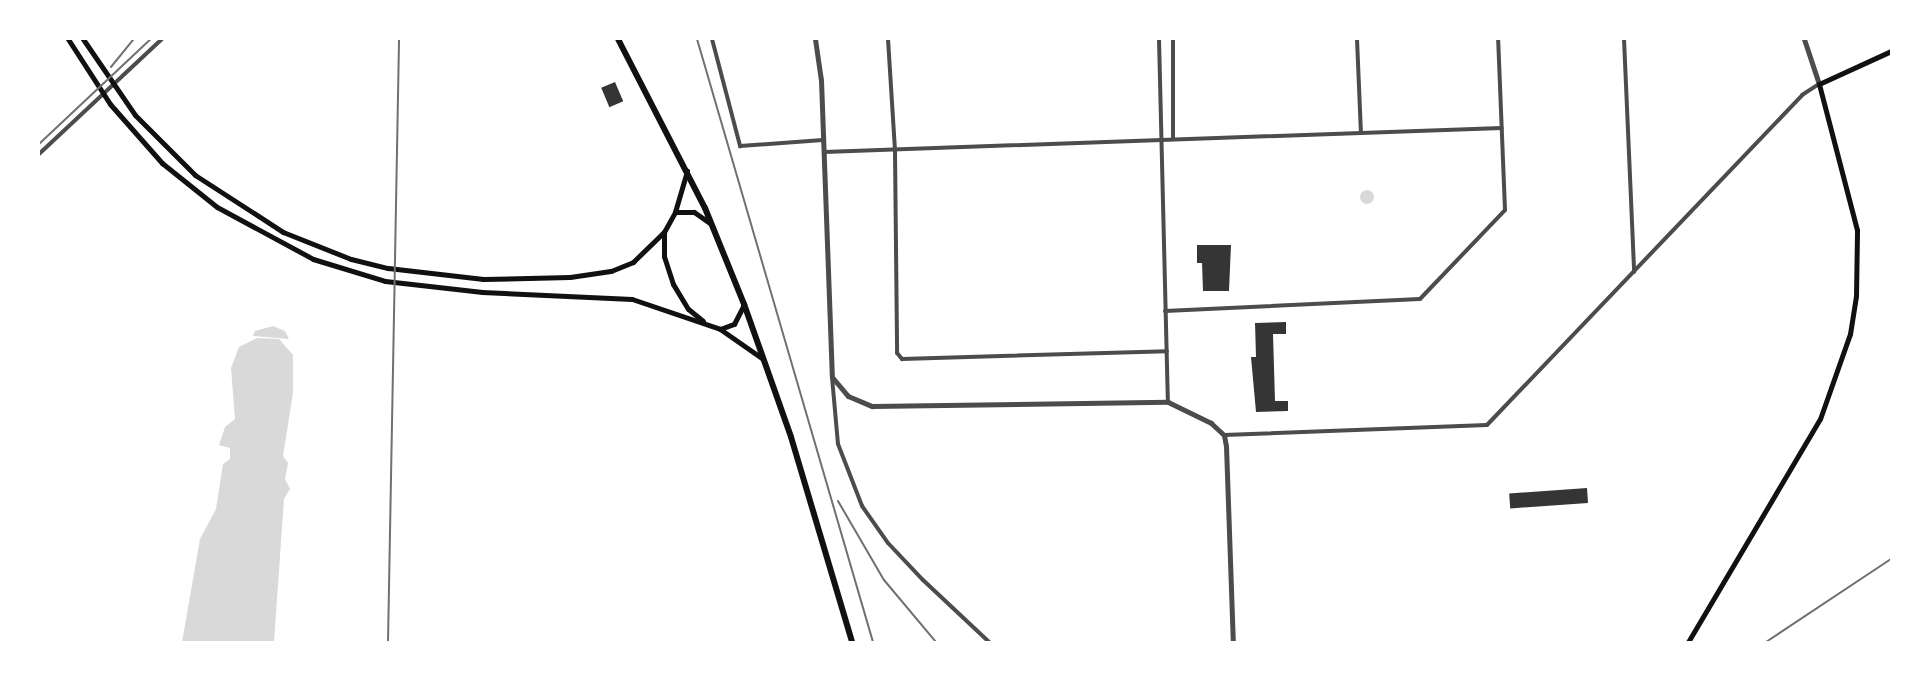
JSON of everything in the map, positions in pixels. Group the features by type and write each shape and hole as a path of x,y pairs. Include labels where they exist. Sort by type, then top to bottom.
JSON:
{"main road":[{"path":"68,39 89,75 131,130 162,163 217,207 313,259 385,281 451,289 618,297 651,304 720,329 765,360"},
{"path":"83,39 146,127 171,153 224,197 317,247 388,268 452,276 570,278 611,271 633,262 664,232 675,212 687,171"},
{"path":"618,39 687,171 744,304 765,360 852,642"},
{"path":"1688,642 1820,419 1850,334 1856,299 1857,230 1819,84 1891,51"},
{"path":"675,212 694,212 710,223"},
{"path":"664,232 664,256 673,284 687,309 707,325"},
{"path":"720,329 734,324 744,304"}],"street":[{"path":"39,154 162,39"},
{"path":"712,39 740,146 823,141"},
{"path":"815,39 824,152 832,377 838,444 862,506 888,543 923,580 989,642"},
{"path":"888,39 895,151 897,353 902,359 1167,351"},
{"path":"1159,39 1168,402"},
{"path":"1173,39 1173,139"},
{"path":"1357,39 1361,132"},
{"path":"1165,311 1236,311 1420,299 1505,210 1498,39"},
{"path":"1624,39 1634,272"},
{"path":"832,377 848,396 872,406 1168,402 1198,414 1224,435 1487,425 1802,95 1819,84 1804,39"},
{"path":"824,152 1502,128"},
{"path":"1224,435 1233,642"}],"shaded area":[{"path":"1367,190 1372,192 1374,197 1372,202 1367,204 1362,202 1360,197 1362,192"},
{"path":"273,326 285,331 289,339 253,336 255,331"},
{"path":"257,338 279,339 293,355 293,393 283,456 288,463 285,479 290,489 284,499 274,642 182,642 200,539 216,509 223,464 230,459 230,448 219,445 225,427 235,419 231,368 239,347"}],"building":[{"path":"615,82 623,101 609,107 601,88"},
{"path":"1197,245 1231,245 1229,291 1203,291 1202,263 1197,263"},
{"path":"1286,322 1286,334 1273,334 1275,401 1288,401 1288,411 1256,412 1251,357 1256,357 1255,323"},
{"path":"1587,488 1588,503 1510,508 1509,493"}],"railway":[{"path":"111,67 134,39"},
{"path":"39,144 151,39"},
{"path":"388,642 399,39"},
{"path":"697,39 873,642"},
{"path":"838,501 884,580 936,642"},
{"path":"1766,642 1891,559"}]}
